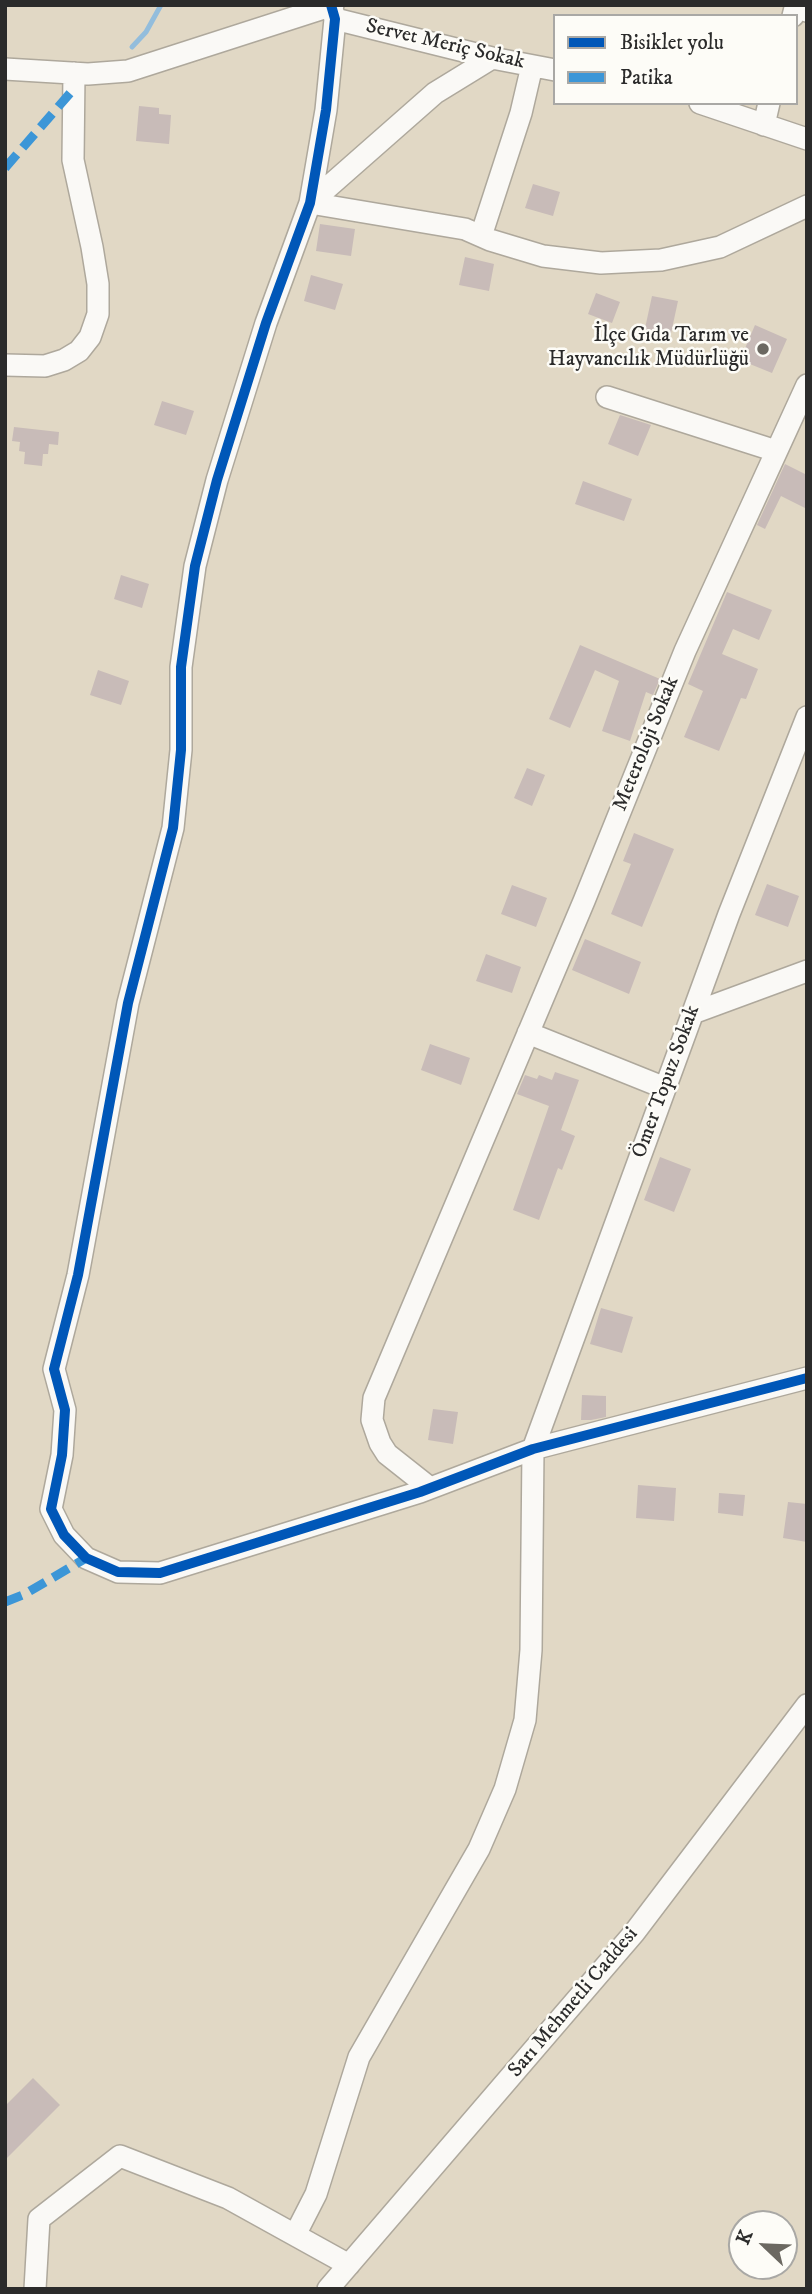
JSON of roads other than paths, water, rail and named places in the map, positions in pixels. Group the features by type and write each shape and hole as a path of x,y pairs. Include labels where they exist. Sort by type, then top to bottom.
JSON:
{"street":[{"path":"794,14 795,8 807,11"},
{"name":"Servet Meriç Sokak","path":"333,9 492,58 553,70"},
{"path":"5,69 81,73 128,71 333,9 326,110 310,203 266,323 217,480 195,566 181,667 181,750 173,828 128,1003 78,1275 54,1369 65,1410 62,1455 51,1509 64,1535 86,1558 118,1572 160,1573 430,1488 533,1450 807,1378"},
{"path":"310,203 435,93 492,58"},
{"path":"481,236 520,113 532,65"},
{"path":"5,365 45,366 64,360 79,351 90,337 98,314 98,284 74,160 81,73"},
{"path":"706,105 807,139"},
{"path":"764,125 769,105"},
{"path":"310,203 453,226 517,249 571,260 631,263 661,260 720,247 807,206"},
{"name":"Meteroloji Sokak","path":"430,1488 387,1454 380,1444 373,1420 374,1398 584,901 685,651 807,385"},
{"path":"607,397 776,451"},
{"name":"Ömer Topuz Sokak","path":"295,2235 316,2194 359,2057 479,1849 506,1789 524,1720 530,1662 533,1450 664,1088 807,717"},
{"path":"693,1013 807,971"},
{"path":"528,1033 664,1088"},
{"name":"Sarı Mehmetli Caddesi","path":"328,2289 634,1933 807,1705"},
{"path":"35,2289 39,2219 120,2156 228,2198 349,2264"}],"waterway":[{"path":"132,47 146,32 161,5"}],"place":[{"name":"İlçe Gıda Tarım ve Hayvancılık Müdürlüğü","path":"763,349"}]}
